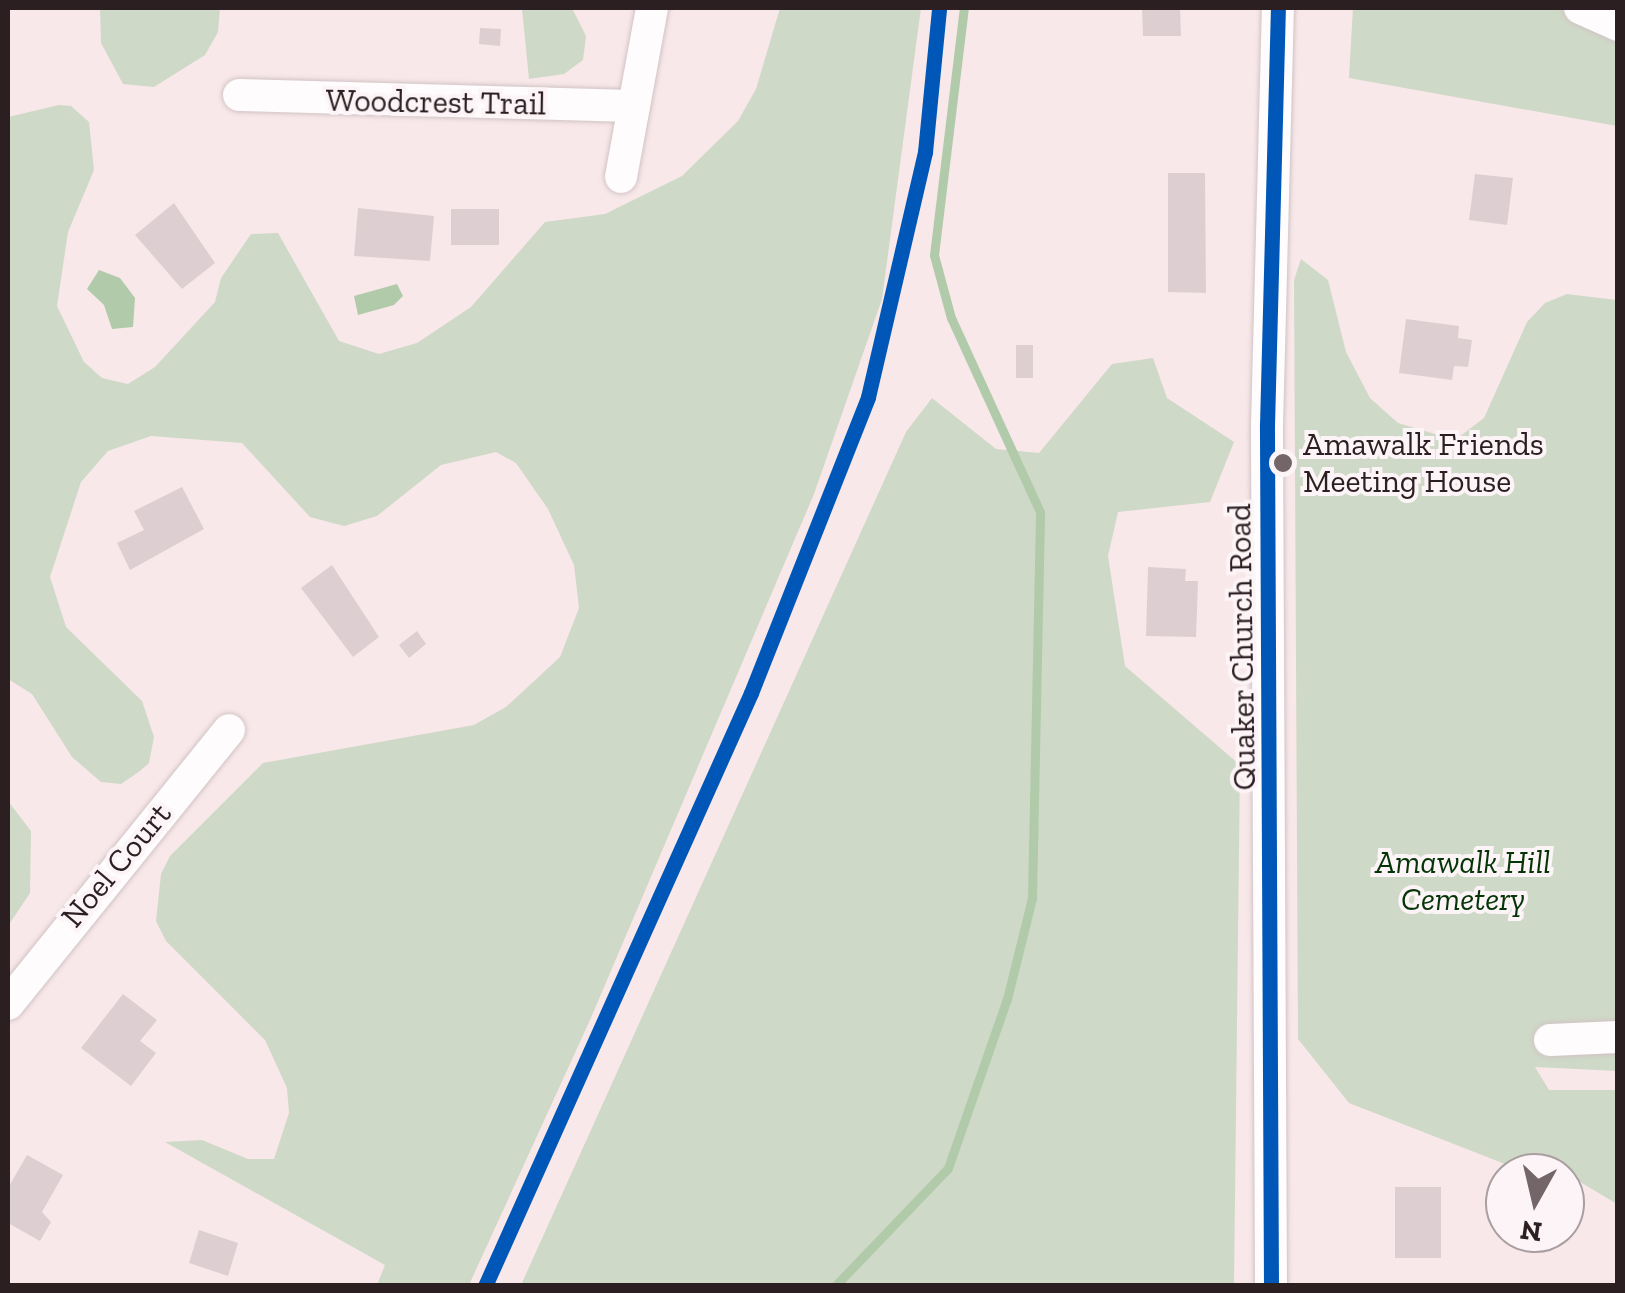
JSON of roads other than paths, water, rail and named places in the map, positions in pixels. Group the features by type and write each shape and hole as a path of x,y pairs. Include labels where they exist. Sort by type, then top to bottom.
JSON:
{"street":[{"path":"621,177 652,8"},
{"name":"Quaker Church Road","path":"1271,1286 1267,425 1278,8"},
{"path":"1580,8 1618,25"},
{"name":"Woodcrest Trail","path":"239,96 634,106"},
{"name":"Noel Court","path":"8,1004 229,730"},
{"path":"1550,1040 1618,1036"}],"waterway":[{"path":"835,1286 948,1168 1007,999 1032,898 1040,512 951,318 934,255 964,8"}],"place":[{"name":"Amawalk Friends Meeting House","path":"1283,463"}],"park label":[{"name":"Amawalk Hill Cemetery","path":"1463,882"}]}
